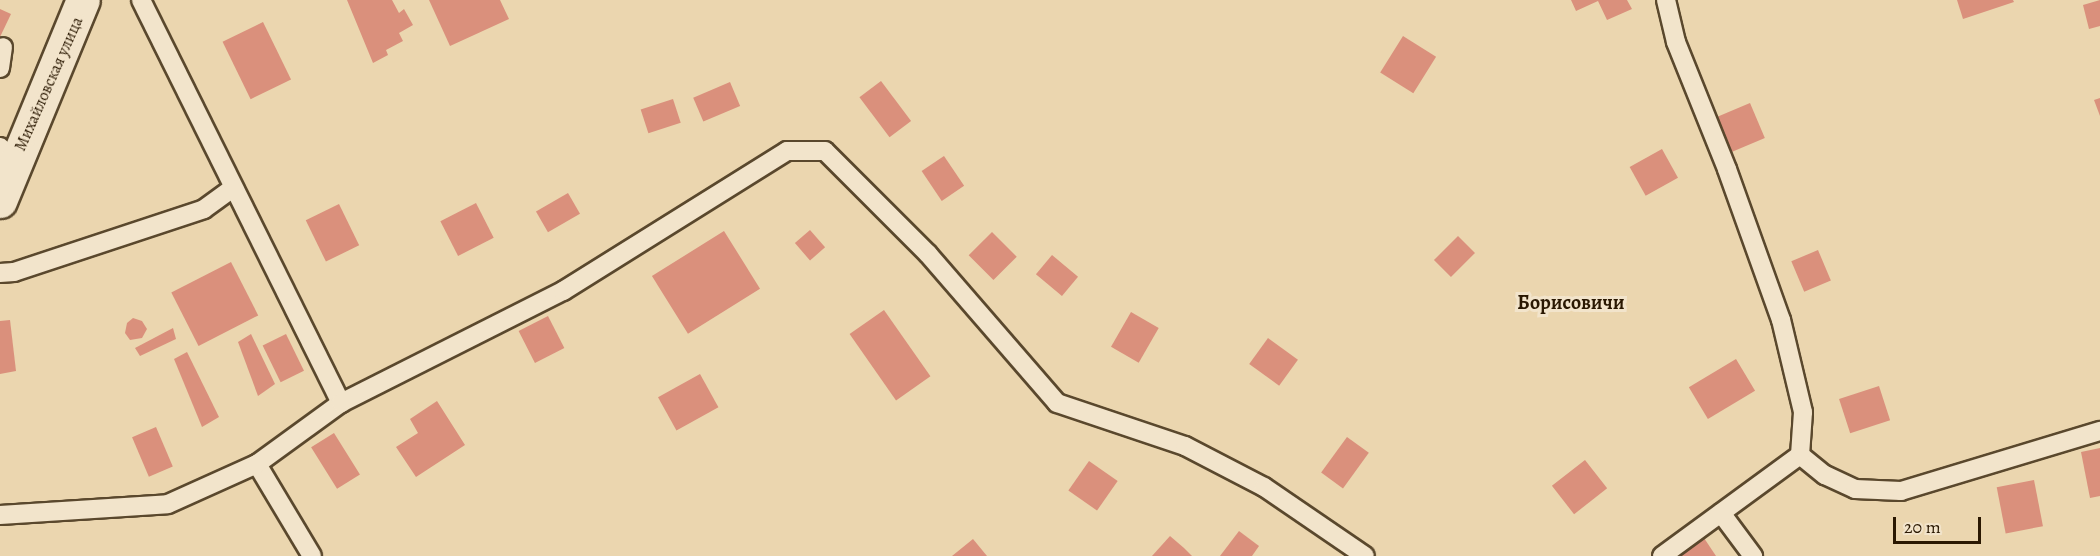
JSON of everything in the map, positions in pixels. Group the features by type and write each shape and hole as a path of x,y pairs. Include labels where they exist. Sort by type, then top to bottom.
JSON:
{"street":[{"name":"Михайловская улица","path":"0,201 7,155 83,0"}],"lane":[{"path":"141,0 232,189 341,403"},
{"path":"1662,556 1800,455 1803,412 1780,320 1676,42 1666,0"},
{"path":"0,68 3,47"},
{"path":"0,515 168,504 257,464 341,403 563,291 787,151 825,151 928,254 1057,403 1185,446 1264,487 1365,556"},
{"path":"0,273 14,272 204,209 232,189"},
{"path":"1800,455 1825,475 1855,489 1901,491 2002,464 2100,431"},
{"path":"257,464 312,556"},
{"path":"1721,513 1753,556"}],"building":[{"path":"347,0 392,0 399,13 404,9 413,25 399,33 403,41 386,50 388,55 373,63"},
{"path":"429,0 500,0 509,19 450,46"},
{"path":"1571,0 1627,0 1632,9 1607,20 1598,1 1576,11"},
{"path":"1957,0 2013,0 2014,2 1963,19"},
{"path":"2100,0 2100,26 2089,29 2083,5"},
{"path":"0,9 11,14 0,37"},
{"path":"263,22 291,80 251,99 223,42"},
{"path":"1403,36 1436,57 1413,93 1380,72"},
{"path":"881,81 911,121 890,137 859,97"},
{"path":"730,82 740,106 703,122 693,98"},
{"path":"2100,98 2100,116 2094,100"},
{"path":"673,99 681,123 648,133 641,110"},
{"path":"1750,103 1765,138 1730,153 1715,118"},
{"path":"1662,149 1678,178 1646,196 1630,167"},
{"path":"944,156 964,186 942,201 922,171"},
{"path":"568,193 580,214 548,232 536,212"},
{"path":"476,203 494,238 458,256 440,221"},
{"path":"339,204 359,245 326,262 306,220"},
{"path":"810,230 825,247 810,260 795,243"},
{"path":"724,231 760,289 688,334 652,276"},
{"path":"992,232 1017,257 993,280 969,255"},
{"path":"1458,236 1475,253 1451,277 1434,260"},
{"path":"1818,250 1831,280 1804,292 1791,261"},
{"path":"1052,255 1078,277 1062,296 1036,274"},
{"path":"231,262 258,315 199,346 171,292"},
{"path":"884,310 930,376 896,400 850,334"},
{"path":"1131,312 1159,328 1139,363 1111,347"},
{"path":"548,316 564,348 535,363 519,331"},
{"path":"133,318 142,321 147,329 142,338 130,340 125,333 127,323"},
{"path":"10,320 16,371 0,374 0,321"},
{"path":"173,328 176,339 140,356 135,348"},
{"path":"251,334 275,384 258,396 238,342"},
{"path":"286,334 304,371 281,382 263,345"},
{"path":"1268,338 1298,360 1279,386 1249,364"},
{"path":"187,352 219,417 202,427 174,359"},
{"path":"1736,359 1755,391 1708,419 1689,387"},
{"path":"700,374 718,407 676,431 658,397"},
{"path":"1879,386 1890,420 1850,433 1839,399"},
{"path":"437,401 465,445 416,477 396,447 418,433 410,419"},
{"path":"156,427 173,467 149,477 132,437"},
{"path":"334,433 360,475 337,489 311,447"},
{"path":"1347,437 1369,453 1343,488 1321,473"},
{"path":"2100,448 2100,496 2090,498 2081,452"},
{"path":"1585,460 1607,488 1574,514 1552,486"},
{"path":"1089,461 1118,481 1097,511 1068,490"},
{"path":"2034,480 2043,526 2006,533 1997,487"},
{"path":"1239,531 1259,546 1252,556 1220,556"},
{"path":"1702,535 1716,556 1672,556"},
{"path":"1170,536 1184,548 1192,556 1152,556"},
{"path":"973,539 987,556 952,556"}],"district":[{"name":"Борисовичи","path":"1571,302"}]}
